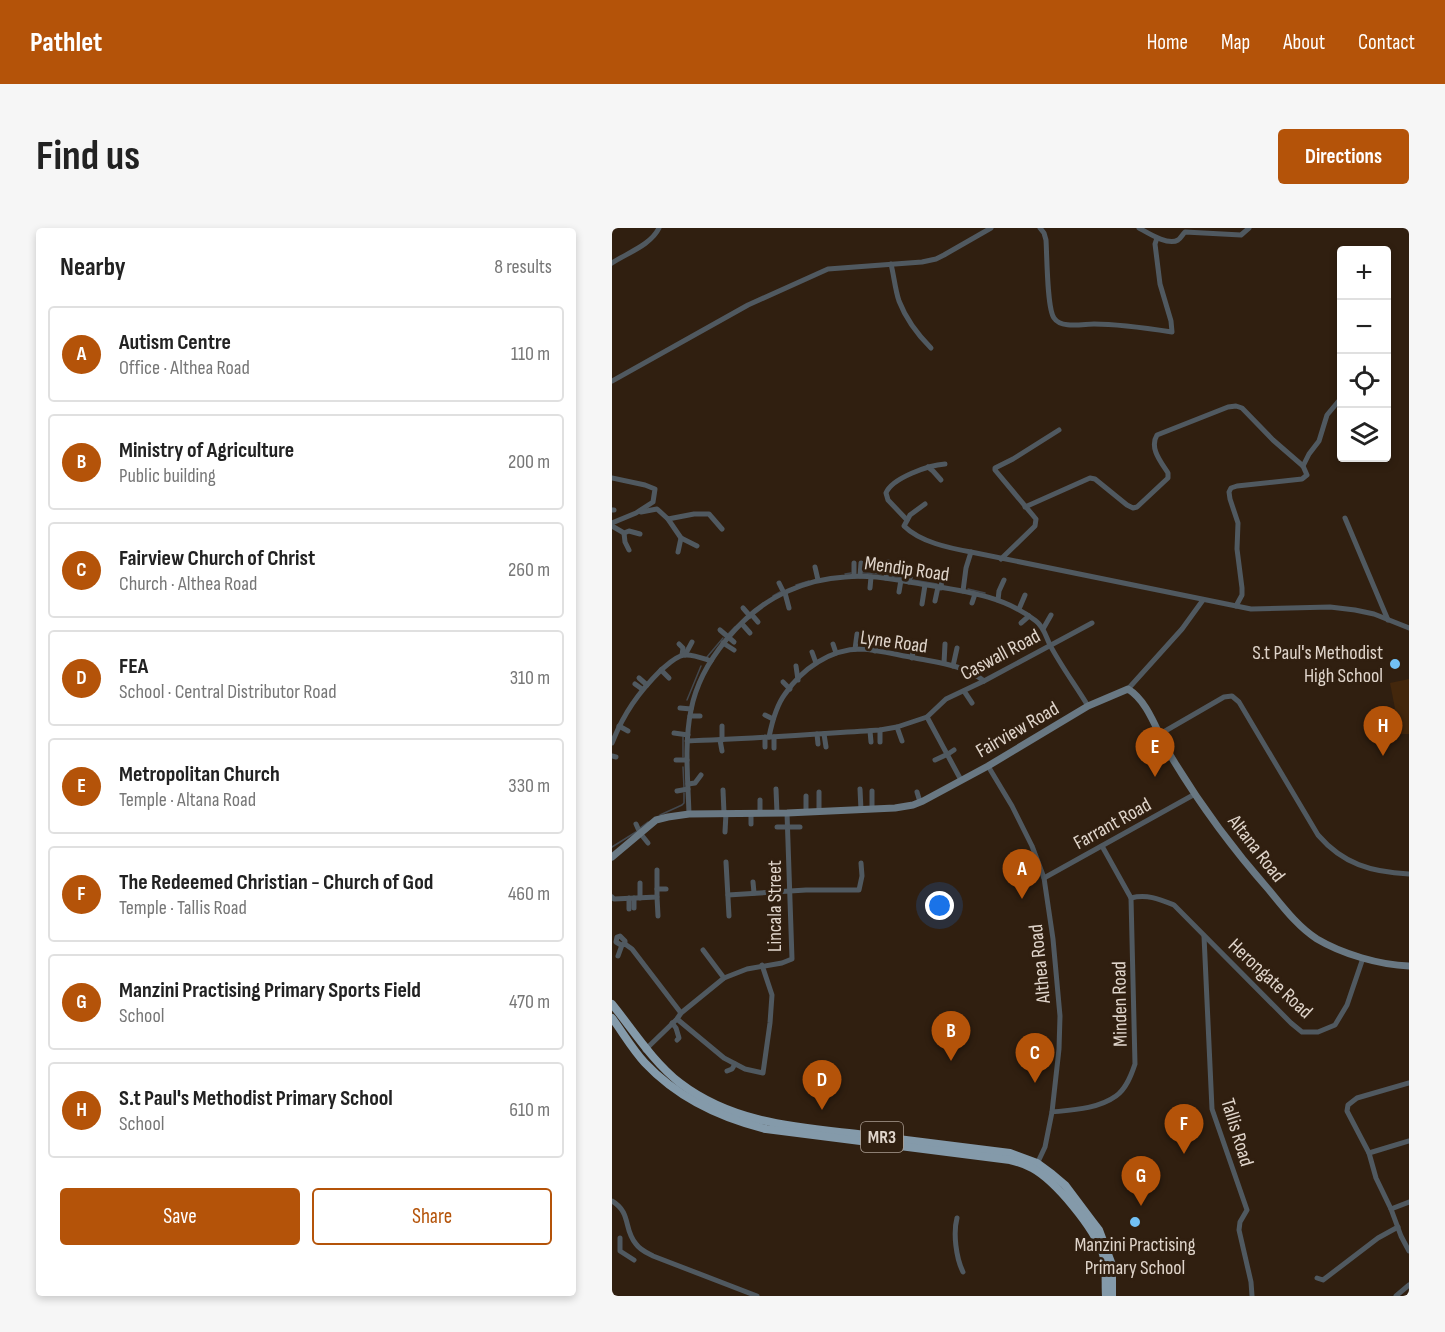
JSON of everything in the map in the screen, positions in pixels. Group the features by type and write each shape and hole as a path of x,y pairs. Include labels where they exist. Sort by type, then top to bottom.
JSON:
{"highway":[{"name":"MR3","path":"613,1006 667,1072 688,1089 718,1105 751,1118 793,1126 1011,1153 1052,1174 1065,1185 1099,1230 1112,1266 1112,1296"},
{"name":"MR3","path":"612,1018 639,1055 658,1075 686,1096 748,1125 793,1133 1010,1160 1036,1166 1092,1232 1103,1254 1106,1296"}],"main road":[{"name":"Fairview Road","path":"612,857 656,820 689,814 861,810 895,808 920,802 988,766 1089,706 1128,689"},
{"name":"Altana Road","path":"1128,689 1140,698 1168,752 1240,856 1301,926 1331,946 1363,958 1409,966"}],"street":[{"path":"612,263 646,243 658,228"},
{"path":"612,381 748,305 828,269 936,259 991,228"},
{"path":"1041,228 1046,240 1050,305 1056,321 1066,325 1111,324 1173,332 1160,284 1155,244 1157,238"},
{"path":"1139,228 1157,238 1174,241 1179,240 1185,232 1241,235 1249,228"},
{"path":"891,264 899,301 915,330 931,348"},
{"path":"1303,466 1319,441 1328,415 1337,403"},
{"path":"1025,507 1090,478 1095,479 1127,505 1132,508 1137,507 1168,478 1168,473 1154,448 1156,435 1228,407 1242,408 1303,466 1307,475 1302,479 1231,488 1230,499 1238,523 1237,549 1242,588 1242,595 1236,606"},
{"path":"1001,559 1035,526 1036,519 995,468 1019,456 1059,430"},
{"path":"907,519 888,500 886,493 888,487 928,467 945,464"},
{"path":"928,467 941,480"},
{"path":"612,478 655,489 653,502 612,525 624,533 629,550"},
{"path":"925,504 910,515 904,526 910,533 920,538 952,548 1236,606 1262,609 1329,607 1374,614 1409,628"},
{"path":"636,513 657,509 668,519 681,538 697,546"},
{"path":"668,519 704,513 709,514 722,529"},
{"path":"1345,518 1388,620"},
{"path":"624,533 629,531 640,534"},
{"path":"678,552 681,538"},
{"path":"963,591 971,552"},
{"path":"886,578 888,562"},
{"path":"854,563 857,576"},
{"path":"857,576 861,563"},
{"path":"815,567 818,580"},
{"path":"909,582 912,571"},
{"name":"Mendip Road","path":"689,814 688,738 690,716 701,677 728,637 763,605 786,592 818,580 857,576 901,580 963,591 998,600 1019,609 1039,623 1050,645 1089,706"},
{"path":"870,588 871,577"},
{"path":"936,601 942,578"},
{"path":"899,592 901,580"},
{"path":"998,600 1004,580"},
{"path":"779,583 786,592"},
{"path":"786,583 789,608"},
{"path":"922,604 926,585"},
{"path":"972,603 975,594"},
{"path":"1019,609 1025,595"},
{"name":"Fairview Road","path":"1128,689 1182,629 1203,600"},
{"path":"742,608 758,622"},
{"path":"1043,629 1051,615"},
{"path":"1021,623 1029,616"},
{"name":"Caswall Road","path":"927,717 946,699 1092,623"},
{"path":"742,624 750,633"},
{"path":"720,630 734,642"},
{"path":"855,650 857,634"},
{"path":"875,651 876,636"},
{"path":"612,743 616,728 645,687 669,663 684,655 692,642"},
{"path":"723,643 734,650"},
{"path":"679,644 683,648 684,655"},
{"path":"944,663 945,644"},
{"path":"830,645 833,654"},
{"path":"912,658 914,645"},
{"path":"953,666 957,648"},
{"name":"Lyne Road","path":"769,737 773,719 789,689 816,663 843,650 875,651 944,663 974,673 984,681"},
{"path":"812,652 816,663"},
{"path":"684,655 697,656 711,661"},
{"path":"796,666 798,680"},
{"path":"661,670 669,678"},
{"path":"639,678 645,687"},
{"path":"783,682 789,689"},
{"path":"635,684 645,687"},
{"path":"697,690 705,692"},
{"path":"964,691 972,703"},
{"path":"775,693 783,697"},
{"path":"1160,734 1224,697 1232,696 1239,702 1318,835 1329,848 1360,866 1379,871 1409,874"},
{"path":"684,700 692,707"},
{"path":"680,708 692,707"},
{"path":"765,715 773,719"},
{"path":"690,716 700,716"},
{"path":"674,733 688,738 721,740 870,731 897,727 927,717 961,780"},
{"path":"722,726 722,751"},
{"path":"897,727 902,741"},
{"path":"616,728 628,731"},
{"path":"880,730 880,742"},
{"path":"938,736 943,730"},
{"path":"870,731 871,742"},
{"path":"818,744 820,734"},
{"path":"820,734 826,747"},
{"path":"765,747 769,737"},
{"path":"769,737 774,748"},
{"path":"935,760 954,750"},
{"path":"676,760 687,760"},
{"name":"Althea Road","path":"988,766 1012,806 1032,846 1044,878 1054,949 1060,1016 1059,1049 1052,1113 1044,1147 1036,1166"},
{"path":"677,790 688,787 701,775"},
{"path":"776,789 777,813"},
{"path":"861,789 861,810"},
{"path":"723,790 725,832"},
{"path":"872,791 872,809"},
{"path":"819,792 819,811"},
{"path":"917,792 920,802"},
{"name":"Farrant Road","path":"1044,878 1195,794"},
{"path":"806,796 806,812"},
{"path":"759,800 760,813"},
{"path":"738,804 738,813"},
{"path":"751,813 751,824"},
{"name":"Lincala Street","path":"639,1055 677,1018 724,978 747,969 792,959 787,813"},
{"path":"636,824 648,843"},
{"path":"777,827 800,827"},
{"name":"Minden Road","path":"1052,1113 1104,1103 1118,1095 1130,1078 1135,1064 1131,898 1102,846"},
{"path":"726,862 725,888 729,916"},
{"path":"721,901 746,890 754,893 772,893 859,890 861,863"},
{"path":"719,871 727,871"},
{"path":"658,872 658,916"},
{"path":"753,882 754,893"},
{"path":"632,908 640,883"},
{"path":"771,885 772,893"},
{"path":"657,889 666,889"},
{"path":"612,897 614,899 619,896 657,897"},
{"name":"Herongate Road","path":"1131,898 1139,896 1157,898 1174,905 1302,1032 1318,1032 1335,1025 1347,1005 1363,958"},
{"name":"Tallis Road","path":"1204,936 1212,1108 1247,1210 1240,1222 1239,1230 1252,1296"},
{"path":"618,956 624,944 632,949 669,998 677,1018 679,1038 677,1040"},
{"path":"703,950 724,978"},
{"path":"677,1018 724,1058 745,1069 763,1073 772,995 762,965"},
{"path":"669,998 673,992"},
{"path":"731,1071 737,1065"},
{"path":"1409,1083 1357,1098 1348,1105 1347,1110 1369,1153 1376,1178 1409,1251"},
{"path":"1369,1153 1409,1141"},
{"path":"612,1201 620,1206 626,1215 630,1234 641,1250 757,1296"},
{"path":"1391,1209 1409,1202"},
{"path":"957,1218 956,1250 963,1272"},
{"path":"1317,1278 1323,1280 1378,1238 1398,1227"},
{"path":"620,1238 620,1251 634,1260"},
{"path":"1396,1296 1409,1285"}],"shaded area":[{"path":"1409,679 1409,734 1400,734 1390,683"}],"waterway":[{"path":"845,574 851,573"},
{"path":"863,573 881,574"},
{"path":"892,576 908,579"},
{"path":"913,580 937,584"},
{"path":"796,585 809,581"},
{"path":"968,589 985,593"},
{"path":"773,596 780,592"},
{"path":"728,634 735,627"},
{"path":"707,657 723,638"},
{"path":"687,700 701,666"},
{"path":"683,737 683,757"},
{"path":"683,767 684,788"},
{"path":"660,815 682,805 684,793"},
{"path":"640,828 648,822"},
{"path":"612,847 636,832"}],"place":[{"name":"S.t Paul's Methodist High School","path":"1395,664"},
{"name":"S.t Paul's Methodist Primary School","path":"1383,756"},
{"name":"Metropolitan Church","path":"1155,777"},
{"name":"Autism Centre","path":"1022,899"},
{"name":"Ministry of Agriculture","path":"951,1061"},
{"name":"Fairview Church of Christ","path":"1035,1083"},
{"name":"FEA","path":"822,1110"},
{"name":"The Redeemed Christian - Church of God","path":"1184,1154"},
{"name":"Manzini Practising Primary Sports Field","path":"1141,1206"},
{"name":"Manzini Practising Primary School","path":"1135,1222"}]}
